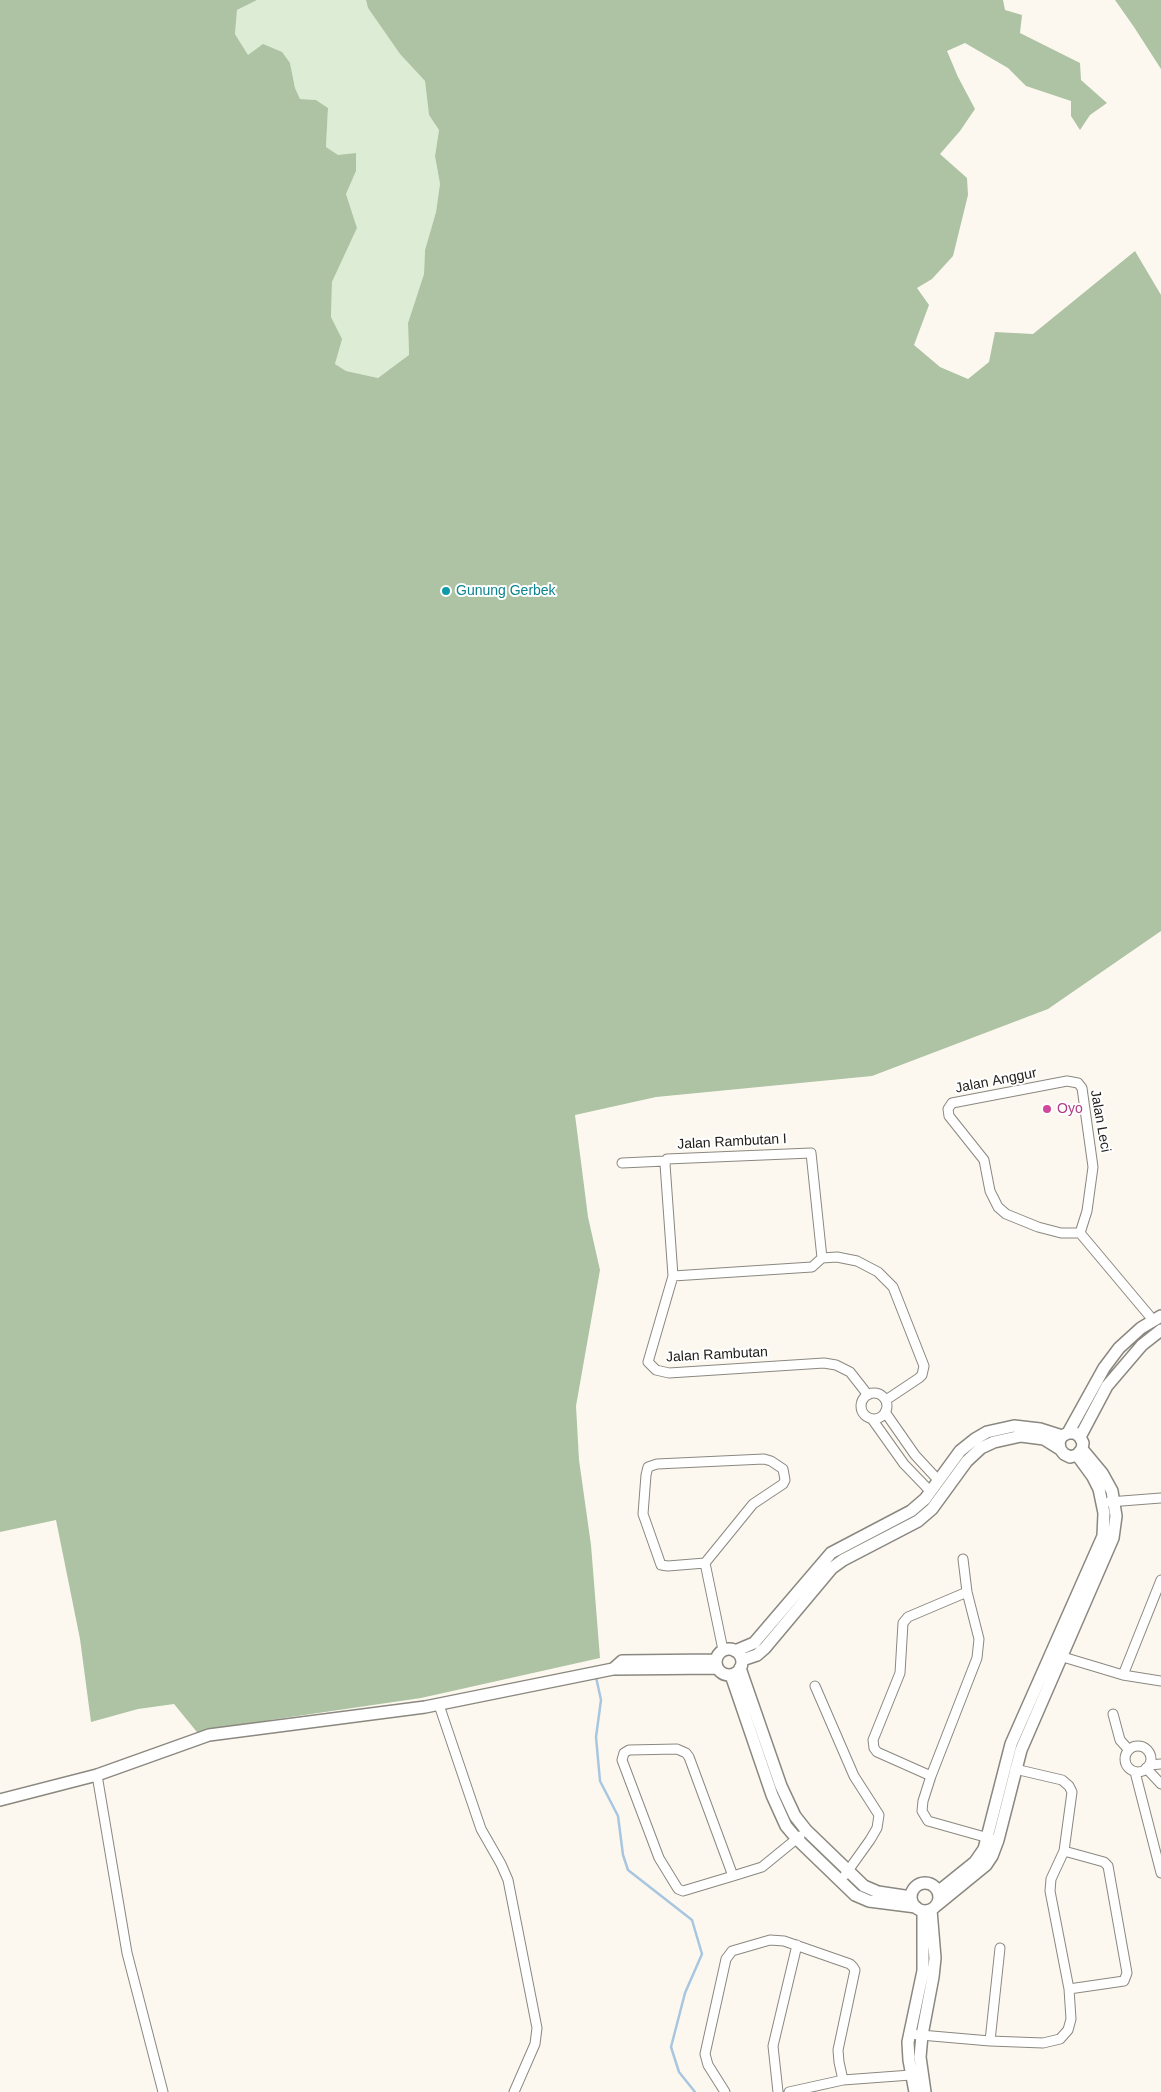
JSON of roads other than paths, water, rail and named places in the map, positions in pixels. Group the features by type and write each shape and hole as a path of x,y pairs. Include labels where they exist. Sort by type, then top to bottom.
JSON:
{"street":[{"name":"Jalan Anggur","path":"1067,1081 957,1101 952,1103 948,1109 948,1116 984,1160 993,1199 1002,1211 1038,1228 1060,1233 1080,1233"},
{"name":"Jalan Leci","path":"1067,1081 1078,1083 1082,1088 1092,1153 1090,1194 1080,1233"},
{"name":"Jalan Rambutan I","path":"673,1276 665,1161 675,1158 811,1153 822,1258"},
{"path":"622,1163 665,1161"},
{"path":"1080,1233 1157,1318 1141,1328 1120,1348 1080,1436"},
{"path":"673,1276 812,1267 822,1258 846,1258 857,1261 878,1272 892,1287 922,1359 924,1370 919,1378 886,1400"},
{"name":"Jalan Rambutan","path":"673,1276 649,1356 648,1362 656,1370 669,1373 824,1363 836,1364 850,1372 868,1394"},
{"path":"1060,1449 1059,1442 1102,1384 1142,1345 1161,1330"},
{"path":"886,1400 876,1393 868,1394 862,1400 861,1409 864,1416 872,1420 904,1464 931,1492"},
{"path":"886,1400 886,1412 915,1455 939,1481"},
{"path":"872,1420 880,1418 886,1412"},
{"path":"925,2092 920,2057 935,1958 924,1906 914,1889 923,1883 930,1884 938,1891 940,1896 924,1906 869,1901 855,1895 797,1839 786,1826 779,1812 731,1675 723,1674 729,1659 754,1643 832,1553 911,1511 987,1432 1004,1427 1040,1428 1065,1434 1075,1433 1080,1436 1083,1442 1080,1452 1099,1489 1104,1523 1103,1536 1011,1744 993,1839 975,1862 938,1891"},
{"path":"0,1800 97,1775 190,1741 222,1733 434,1706 610,1669 729,1659 761,1652 832,1568 843,1560 918,1521 932,1508 970,1449 1021,1436 1044,1439 1070,1457 1080,1452"},
{"path":"924,1906 986,1865 1025,1739 1085,1607 1113,1538 1116,1528 1115,1502 1108,1482 1080,1452"},
{"path":"764,1459 778,1464 784,1474 785,1480 783,1484 753,1504 704,1563 668,1566 660,1562 643,1514 648,1468 657,1464 764,1459"},
{"path":"1102,1503 1161,1498"},
{"path":"962,1559 978,1639 977,1658 931,1776 922,1806 925,1818 928,1821 993,1839"},
{"path":"704,1563 729,1659 795,1816 806,1830 858,1881 871,1889 924,1906"},
{"path":"1123,1675 1161,1580"},
{"path":"931,1776 877,1752 874,1748 873,1740 900,1673 902,1665 901,1630 905,1619 968,1592"},
{"path":"1073,1602 1085,1607"},
{"path":"1063,1657 1123,1675 1161,1681"},
{"path":"815,1686 854,1776 880,1815 877,1828 870,1840 840,1881"},
{"path":"434,1706 482,1829 502,1864 508,1880 537,2028 535,2044 514,2092"},
{"path":"1113,1714 1120,1740 1128,1750"},
{"path":"1161,1784 1148,1767 1150,1757 1147,1750 1136,1746 1128,1750 1125,1761 1128,1768 1135,1772 1161,1873"},
{"path":"733,1876 686,1753 677,1749 626,1751 622,1763 659,1858 678,1888 683,1891 733,1876 762,1867 806,1830"},
{"path":"1135,1772 1161,1764"},
{"path":"909,2034 990,2041 1043,2043 1060,2040 1068,2030 1071,2018 1069,1990 1050,1891 1051,1879 1064,1851 1072,1799 1069,1786 1062,1780 1015,1769"},
{"path":"97,1775 127,1953 163,2092"},
{"path":"1064,1851 1107,1864 1128,1973 1124,1981 1069,1990"},
{"path":"915,2092 908,2052 909,2034 923,1971 924,1906"},
{"path":"725,2092 708,2065 705,2054 726,1959 732,1951 770,1940 784,1941 850,1964 854,1970 838,2050 843,2080"},
{"path":"778,2092 773,2046 797,1946"},
{"path":"990,2041 1000,1948"},
{"path":"789,2092 843,2080 911,2075"}],"waterway":[{"path":"596,1677 601,1700 596,1737 600,1781 618,1816 623,1855 628,1870 692,1920 702,1954 685,1993 671,2047 679,2072 695,2092"}],"place":[{"name":"Gunung Gerbek","path":"446,591"},
{"name":"Oyo","path":"1047,1109"}]}
